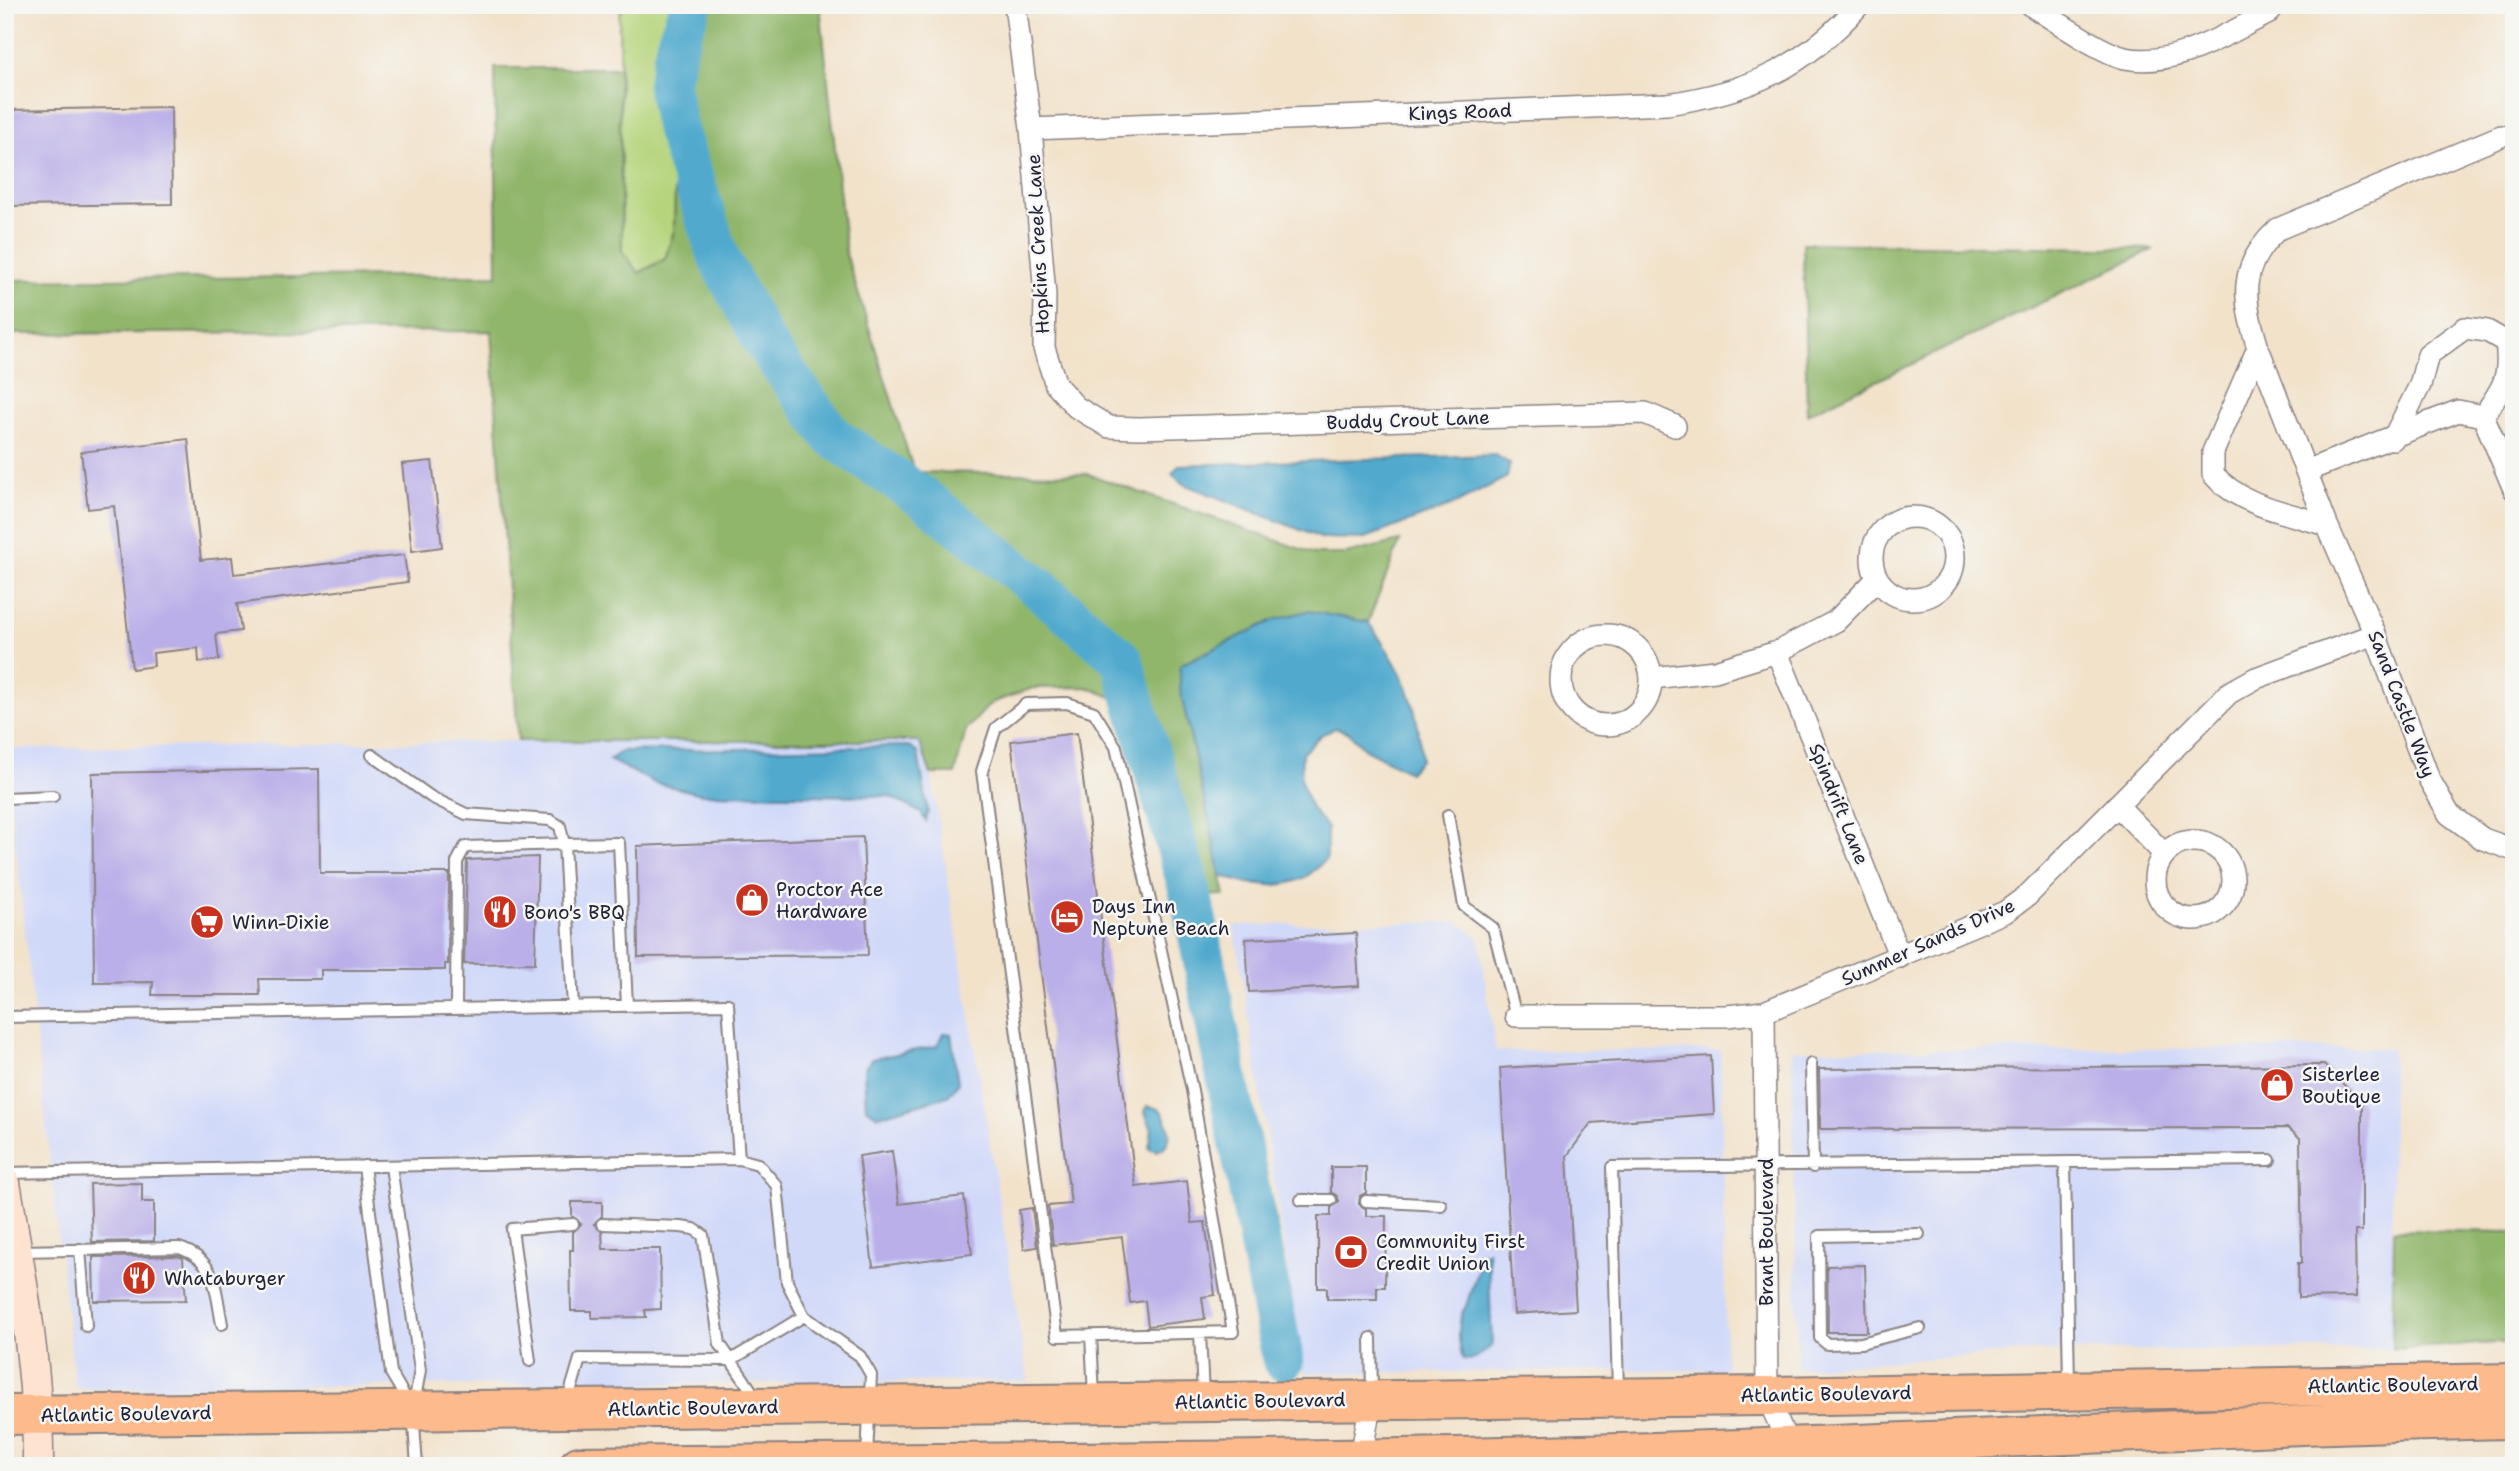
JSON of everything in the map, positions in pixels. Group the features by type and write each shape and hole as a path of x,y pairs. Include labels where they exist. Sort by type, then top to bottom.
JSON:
{"highway":[{"path":"2371,1386 2514,1364"},
{"name":"Atlantic Boulevard","path":"22,1415 1618,1397 2514,1383"},
{"name":"Atlantic Boulevard","path":"579,1466 1792,1457 2207,1427 2514,1419"},
{"path":"2207,1427 2383,1445 2514,1445"}],"street":[{"name":"Hopkins Creek Lane","path":"1015,5 1031,129 1045,295 1044,348 1056,385 1076,407 1109,427 1139,428"},
{"name":"Kings Road","path":"1031,129 1667,104 1712,97 1744,88 1787,68 1807,55 1860,5"},
{"path":"2030,5 2112,53 2140,59 2186,53 2267,14 2275,5"},
{"name":"Sand Castle Way","path":"2509,132 2278,229 2263,243 2248,271 2245,285 2249,318 2258,348 2327,524 2375,634 2430,779 2449,814 2483,839 2514,850"},
{"path":"2393,439 2420,385 2428,355 2465,328 2487,331 2506,342 2510,367 2502,390 2483,416"},
{"path":"2258,348 2213,452 2213,474 2224,488 2252,502 2327,524"},
{"path":"2306,471 2393,439 2458,411 2483,416"},
{"name":"Buddy Crout Lane","path":"1139,428 1644,413 1675,426"},
{"path":"2483,416 2514,489"},
{"path":"1912,515 1939,524 1955,549 1951,578 1929,598 1899,598 1876,580 1870,552 1884,526 1912,515"},
{"path":"1652,678 1715,671 1777,652 1836,621 1876,580"},
{"name":"Summer Sands Drive","path":"1516,1016 1727,1016 1764,1012 2005,912 2027,896 2229,693 2256,678 2375,634"},
{"path":"1612,635 1640,649 1652,678 1643,709 1616,726 1584,722 1563,698 1561,667 1580,641 1612,635"},
{"name":"Spindrift Lane","path":"1777,652 1900,957"},
{"path":"2117,805 2164,853"},
{"name":"Brant Boulevard","path":"1764,1012 1767,1395 1792,1457"},
{"path":"5,1183 17,1251 22,1415 38,1466"},
{"path":"1362,1461 1371,1400"}],"lane":[{"path":"1067,703 1094,712 1116,747 1192,1090 1233,1332 1091,1335 1057,1336 982,771 996,728 1026,704 1067,703"},
{"path":"372,755 431,796 466,814 538,818 556,822 564,844 573,1007"},
{"path":"5,798 53,796"},
{"path":"1448,815 1464,906 1493,928 1516,1016"},
{"path":"456,1009 457,862 461,851 465,847 619,842 627,1006"},
{"path":"5,1017 728,1004 739,1159"},
{"path":"1811,1063 1813,1167"},
{"path":"5,1173 739,1159 758,1164 777,1186 787,1282 804,1316 860,1356 871,1375 867,1464"},
{"path":"1618,1397 1612,1167 1765,1168 2270,1160"},
{"path":"2065,1164 2069,1391"},
{"path":"364,1166 391,1373 413,1411"},
{"path":"391,1166 420,1370 413,1411 417,1466"},
{"path":"1301,1200 1331,1200"},
{"path":"1366,1201 1441,1205"},
{"path":"530,1361 512,1228 572,1224"},
{"path":"602,1224 694,1228 702,1236 716,1332 762,1407"},
{"path":"1919,1234 1819,1236 1820,1338 1827,1344 1861,1343 1920,1328"},
{"path":"17,1251 179,1248 197,1253 212,1272 222,1324"},
{"path":"80,1250 86,1326"},
{"path":"565,1409 580,1359 731,1360 804,1316"},
{"path":"1200,1333 1203,1402"},
{"path":"1091,1335 1094,1403"},
{"path":"1371,1338 1371,1400"}],"shaded area":[{"path":"518,741 919,741 931,774 1028,1381 75,1388 5,749"},
{"path":"1458,922 1479,938 1496,1051 1721,1050 1726,1370 1304,1373 1234,925"},
{"path":"2392,1048 2392,1349 2038,1351 1797,1368 1792,1050"}],"green space":[{"path":"623,5 707,5 677,120 674,231 665,259 639,273 622,251 619,16"},
{"path":"707,5 820,5 846,254 914,472 1088,474 1315,554 1346,554 1400,541 1368,622 1307,611 1274,620 1180,665 1180,689 1225,895 1181,896 1126,703 1087,687 1033,688 991,703 966,730 955,774 931,774 919,741 518,741 491,331 5,334 5,280 497,275 495,68 619,68 622,251 639,273 665,259 674,231 677,120"},
{"path":"1803,243 2154,249 1807,414"},
{"path":"2394,1230 2514,1232 2514,1342 2392,1349"}],"water":[{"path":"1496,455 1510,464 1507,477 1453,505 1363,539 1321,538 1183,484 1172,474 1179,465"},
{"path":"1307,611 1368,622 1399,670 1406,686 1417,720 1421,759 1409,772 1365,749 1348,732 1335,728 1321,735 1302,754 1301,781 1311,808 1327,828 1327,858 1308,875 1295,881 1273,885 1241,882 1221,876 1180,689 1180,665 1274,620"},
{"path":"909,746 918,753 928,811 926,821 921,813 889,796 702,794 655,783 609,760 623,751"},
{"path":"943,1033 951,1034 958,1083 948,1096 878,1116 866,1108 864,1069 872,1059 937,1046"},
{"path":"1147,1106 1160,1109 1168,1126 1167,1143 1157,1151 1149,1148 1152,1129 1145,1113"},
{"path":"1488,1251 1492,1346 1473,1360 1464,1359 1459,1340 1461,1317 1483,1254"}],"building":[{"path":"171,107 172,204 5,206 5,110"},
{"path":"188,439 201,560 232,557 234,574 404,555 408,582 237,604 241,631 216,634 219,660 199,662 198,648 153,653 154,666 132,669 114,506 88,509 81,452"},
{"path":"432,461 442,547 412,551 402,464"},
{"name":"Days Inn Neptune Beach","path":"1077,733 1136,1187 1187,1181 1192,1223 1205,1222 1215,1295 1202,1297 1205,1319 1148,1326 1145,1301 1130,1303 1122,1237 1053,1245 1048,1206 1071,1204 1011,741"},
{"name":"Winn-Dixie","path":"319,769 320,873 449,873 448,964 445,964 445,970 321,970 321,979 259,979 260,995 152,995 153,982 94,983 92,773"},
{"name":"Proctor Ace Hardware","path":"863,837 868,955 638,957 637,846"},
{"name":"Bono's BBQ","path":"538,857 535,963 464,964 467,860"},
{"path":"1356,933 1359,986 1249,992 1246,939"},
{"path":"1711,1056 1714,1114 1591,1123 1567,1156 1576,1310 1514,1314 1500,1068"},
{"path":"2324,1065 2362,1103 2362,1231 2355,1231 2356,1297 2298,1298 2298,1263 2302,1263 2300,1138 2288,1128 1820,1129 1819,1069"},
{"path":"892,1151 899,1204 964,1196 972,1254 873,1267 859,1156"},
{"name":"Community First Credit Union","path":"1331,1167 1366,1167 1366,1193 1360,1196 1359,1204 1366,1209 1366,1216 1386,1216 1385,1287 1377,1287 1377,1299 1327,1299 1327,1288 1318,1288 1318,1216 1331,1216 1331,1208 1339,1201 1331,1192"},
{"path":"142,1183 142,1202 154,1202 154,1241 92,1242 90,1184"},
{"path":"572,1202 602,1202 602,1216 594,1224 602,1232 603,1249 660,1249 661,1309 645,1310 646,1317 592,1318 592,1311 571,1311 570,1250 573,1250 573,1232 581,1224 572,1216"},
{"path":"1032,1208 1037,1247 1024,1249 1019,1210"},
{"name":"Whataburger","path":"93,1257 183,1258 186,1300 94,1301"},
{"path":"1865,1265 1867,1332 1828,1332 1827,1266"}],"waterway":[{"path":"691,5 677,43 668,86 677,130 720,261 765,344 833,437 926,500 1041,590 1122,660 1190,891 1283,1360"}],"place":[{"name":"Proctor Ace Hardware","path":"752,900"},
{"name":"Bono's BBQ","path":"500,912"},
{"name":"Days Inn Neptune Beach","path":"1067,917"},
{"name":"Winn-Dixie","path":"207,922"},
{"name":"Sisterlee Boutique","path":"2277,1085"},
{"name":"Community First Credit Union","path":"1351,1252"},
{"name":"Whataburger","path":"139,1278"}]}
